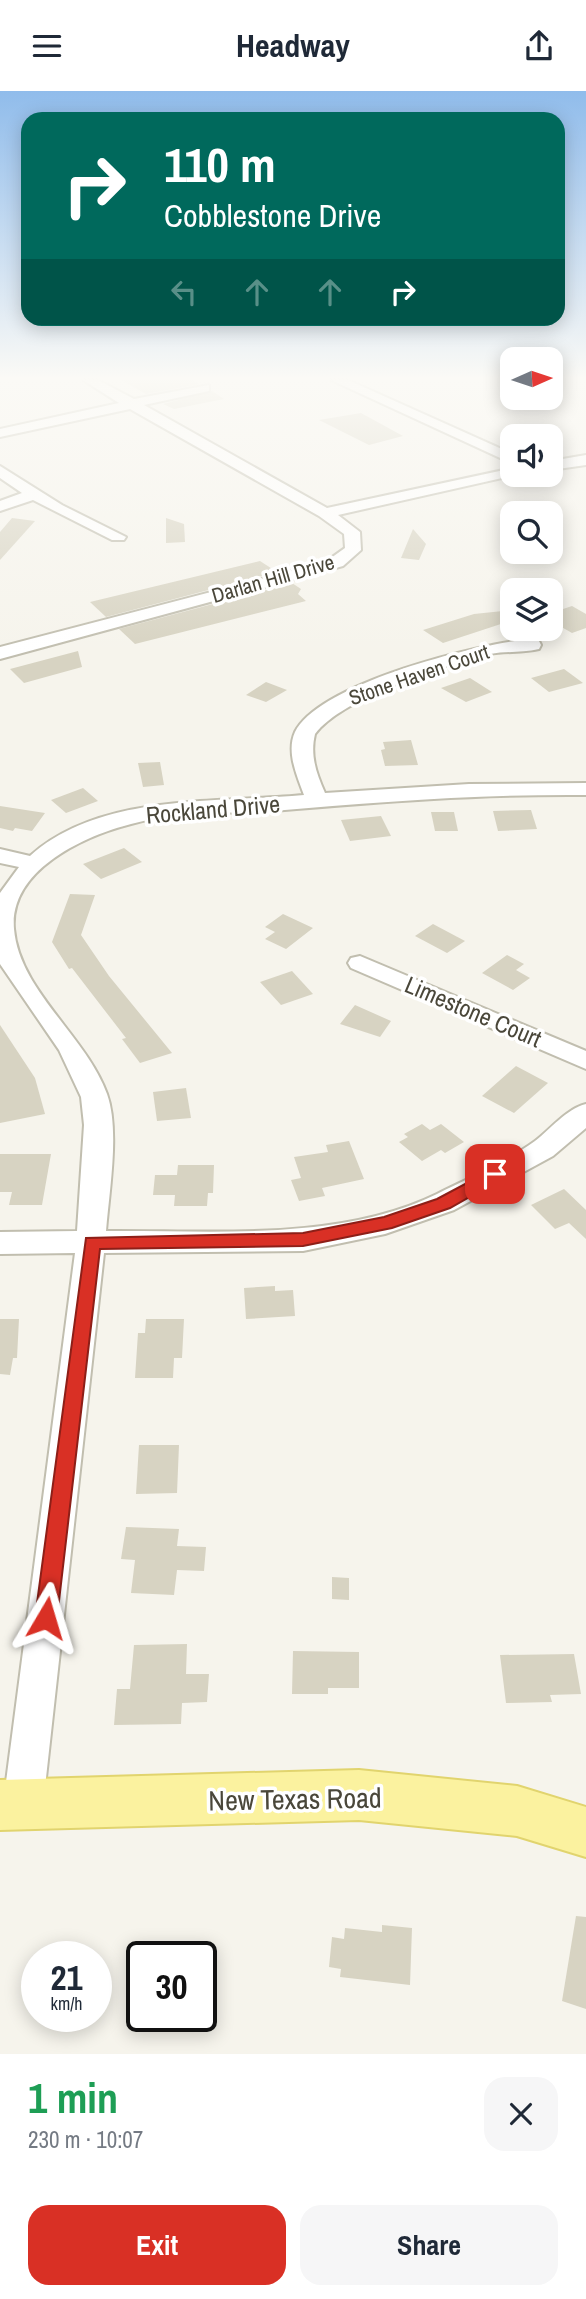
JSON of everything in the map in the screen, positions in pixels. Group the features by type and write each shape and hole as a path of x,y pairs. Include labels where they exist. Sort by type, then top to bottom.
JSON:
{"main road":[{"name":"New Texas Road","path":"11,1805 359,1795 517,1811 586,1832"}],"street":[{"path":"1,472 33,495 93,528 118,537"},
{"name":"Darlan Hill Drive","path":"0,653 337,562 353,550 352,532 325,513 252,472"},
{"path":"325,513 500,476"},
{"path":"0,506 33,495"},
{"name":"Stone Haven Court","path":"317,800 302,763 305,731 323,713 362,692 489,649 532,645"},
{"name":"Rockland Drive","path":"11,1805 92,1243 99,1119 94,1087 79,1060 7,957 2,922 9,898 34,864 75,837 115,821 173,809 396,792 586,789"},
{"path":"0,856 34,864"},
{"name":"Limestone Court","path":"360,963 586,1061"},
{"path":"0,1243 303,1240 385,1223 444,1203 543,1149 586,1113"}],"building":[{"path":"12,518 35,521 0,560 0,532"},
{"path":"166,518 184,524 185,542 166,543"},
{"path":"413,529 426,544 419,560 401,558"},
{"path":"260,561 277,572 106,617 90,602"},
{"path":"292,583 301,589 298,594 306,601 135,644 119,629"},
{"path":"572,606 586,614 586,628 572,633 563,628 563,609"},
{"path":"500,611 500,624 443,643 423,630 474,614"},
{"path":"78,651 82,667 24,683 10,669"},
{"path":"564,669 583,683 549,692 531,678"},
{"path":"470,678 492,692 466,702 441,688"},
{"path":"266,682 287,690 266,702 246,695"},
{"path":"411,740 418,765 385,766 381,750 385,749 383,742"},
{"path":"160,762 164,785 143,787 138,763"},
{"path":"83,788 98,801 66,813 51,800"},
{"path":"0,806 45,813 32,831 15,828 13,831 0,828"},
{"path":"531,810 537,829 498,831 493,811"},
{"path":"431,812 454,812 458,831 435,831"},
{"path":"381,816 391,836 350,841 341,820"},
{"path":"124,848 142,862 101,879 83,864"},
{"path":"70,894 95,895 81,935 109,976 172,1053 140,1063 122,1039 126,1038 72,968 69,969 52,942"},
{"path":"283,914 313,928 286,949 265,939 275,932 265,927"},
{"path":"433,924 465,941 447,953 415,936"},
{"path":"507,955 524,964 516,970 530,978 513,990 482,973"},
{"path":"292,971 313,994 281,1005 260,982"},
{"path":"355,1005 391,1021 380,1037 340,1024"},
{"path":"0,1025 35,1078 45,1114 0,1123"},
{"path":"516,1066 548,1083 514,1113 482,1096"},
{"path":"186,1088 191,1118 157,1121 153,1092"},
{"path":"422,1124 430,1130 441,1124 464,1142 445,1153 441,1150 422,1161 399,1142 408,1137 404,1134"},
{"path":"349,1141 364,1179 322,1188 325,1196 299,1201 291,1180 301,1178 294,1157 328,1152 326,1145"},
{"path":"0,1154 51,1154 42,1205 9,1205 12,1192 0,1192"},
{"path":"178,1165 214,1165 213,1193 208,1193 207,1206 174,1206 175,1195 153,1195 155,1175 177,1175"},
{"path":"564,1189 586,1210 586,1239 569,1223 555,1229 531,1205"},
{"path":"275,1286 275,1291 293,1290 295,1316 246,1319 244,1288"},
{"path":"0,1319 19,1319 17,1358 13,1358 10,1375 0,1374"},
{"path":"146,1319 184,1319 182,1358 174,1358 173,1378 135,1378 138,1333 145,1333"},
{"path":"139,1445 179,1445 177,1493 136,1494"},
{"path":"126,1527 179,1529 177,1546 206,1547 204,1571 177,1570 174,1595 131,1593 135,1560 121,1559"},
{"path":"332,1577 349,1578 349,1600 332,1599"},
{"path":"187,1644 186,1674 209,1674 207,1702 182,1703 181,1724 114,1725 117,1689 130,1689 134,1645"},
{"path":"293,1651 359,1652 359,1688 328,1688 328,1694 292,1694"},
{"path":"574,1654 581,1694 550,1695 552,1702 506,1703 500,1655"},
{"path":"576,1916 586,1917 586,2009 562,2001"},
{"path":"382,1925 412,1928 410,1985 340,1977 341,1969 329,1967 332,1937 344,1939 345,1928 382,1932"}],"route":[{"path":"46,1618 92,1243 303,1240 385,1223 444,1203 495,1174"}]}
